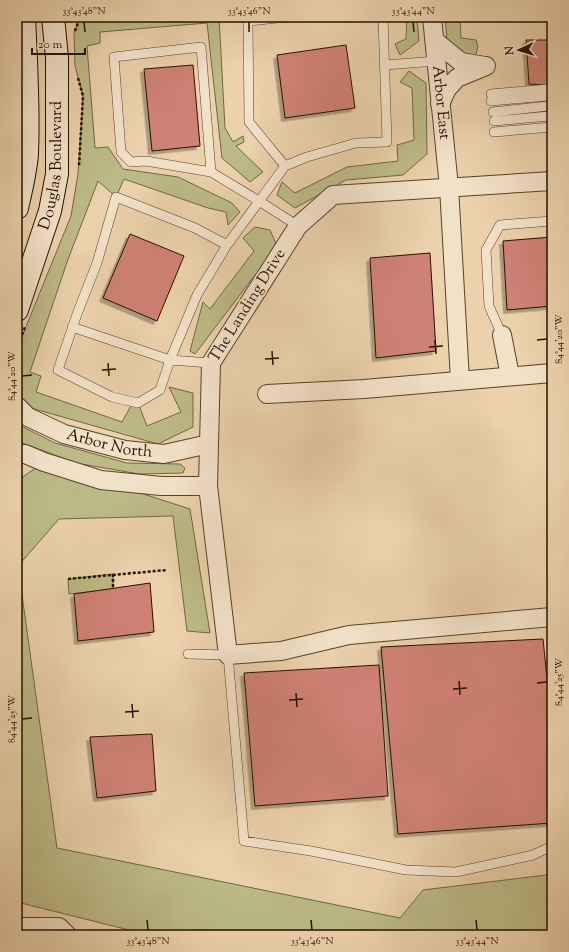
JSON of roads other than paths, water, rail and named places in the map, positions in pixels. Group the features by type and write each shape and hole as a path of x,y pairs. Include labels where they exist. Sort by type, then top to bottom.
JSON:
{"main road":[{"name":"Douglas Boulevard","path":"17,208 22,171 27,154 27,78 24,17"},
{"name":"Douglas Boulevard","path":"17,310 50,211 57,174 57,58 53,17"},
{"path":"57,58 62,28 68,17"},
{"path":"17,70 23,90 22,171"}],"street":[{"name":"Arbor East","path":"432,17 449,188 460,380"},
{"path":"435,41 461,62 486,66 457,78 447,89 440,104"},
{"name":"The Landing Drive","path":"228,655 208,486 210,363 298,226 333,195 552,181"},
{"path":"502,335 510,376"},
{"path":"266,394 364,389 552,373"},
{"name":"Arbor North","path":"17,406 28,417 64,434 125,450 164,454 209,444"},
{"name":"Arbor North","path":"17,454 25,454 44,462 102,480 161,486 208,486"},
{"path":"228,655 281,651 349,635 552,617"},
{"path":"17,927 59,926 67,935"}],"lane":[{"path":"285,166 249,122 248,21 287,17"},
{"path":"227,245 195,228 116,197 97,263 72,327 58,370 112,397 138,403 160,390 170,360 197,295 227,245 285,166 307,157 356,143 387,142 383,17"},
{"path":"211,172 201,47 114,57 121,152 131,162 146,162 211,172 259,200 298,226"},
{"path":"385,65 437,61"},
{"path":"491,97 547,92"},
{"path":"548,106 493,117 549,116"},
{"path":"494,132 552,127"},
{"path":"502,335 489,306 486,250 500,225 552,221"},
{"path":"72,327 170,360 210,363"},
{"path":"188,654 228,655 244,841 311,851 406,870 456,872 533,855 552,846"}]}
